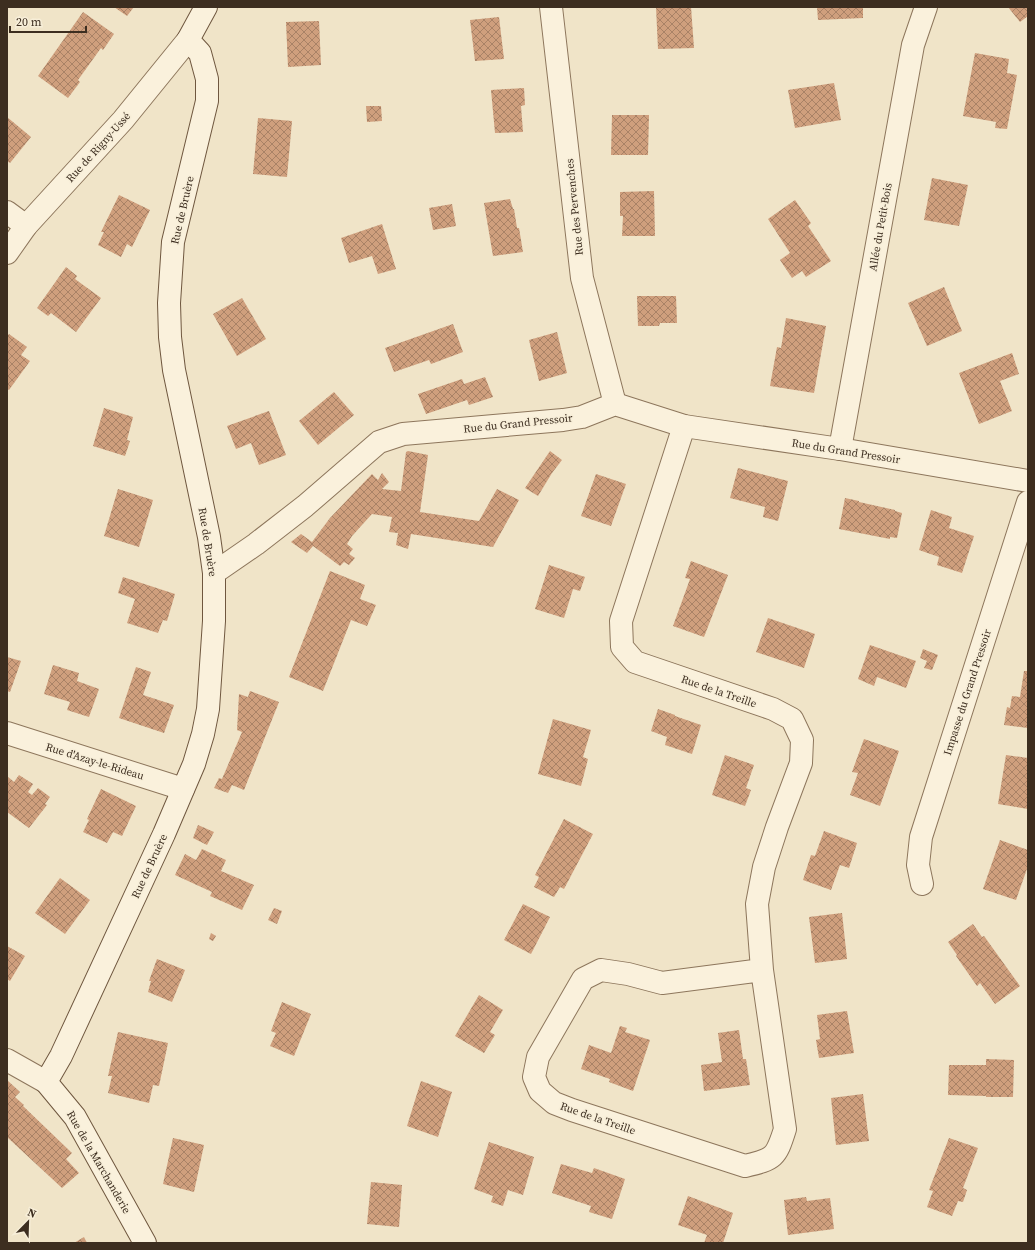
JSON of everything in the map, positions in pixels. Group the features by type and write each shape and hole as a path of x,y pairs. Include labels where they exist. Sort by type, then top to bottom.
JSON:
{"street":[{"path":"188,40 206,7"},
{"name":"Rue des Pervenches","path":"551,7 582,278 615,404"},
{"name":"Allée du Petit-Bois","path":"840,449 913,45 926,7"},
{"name":"Rue de Rigny-Ussé","path":"7,253 26,226 123,120 188,40"},
{"name":"Rue de Bruère","path":"46,1082 61,1056 164,834 194,764 203,734 208,709 214,621 214,573 209,537 174,370 170,337 169,303 173,242 207,101 207,79 200,53 188,40"},
{"path":"7,212 26,226"},
{"name":"Rue du Grand Pressoir","path":"214,573 256,544 305,506 379,442 390,437 403,434 563,420 582,417 615,404 684,426 840,449 1028,481"},
{"name":"Rue de la Treille","path":"684,426 620,621 622,647 635,662 773,709 792,719 802,740 801,763 777,826 764,867 757,904 762,970 785,1129 779,1149 767,1160 745,1166 572,1110 554,1103 540,1091 534,1077 538,1057 583,979 601,970 628,974 662,983 762,970"},
{"name":"Impasse du Grand Pressoir","path":"922,884 918,865 921,837 1028,502"},
{"name":"Rue d'Azay-le-Rideau","path":"7,733 183,789"},
{"name":"Rue de la Marchanderie","path":"7,1060 46,1082 75,1118 145,1243"}],"building":[{"path":"114,7 134,7 127,16"},
{"path":"656,7 691,7 694,48 658,49"},
{"path":"817,7 863,7 863,18 818,20"},
{"path":"1008,7 1028,7 1028,16 1020,22"},
{"path":"83,12 114,34 103,50 101,48 78,80 80,82 68,98 38,76"},
{"path":"499,17 504,59 475,61 470,20"},
{"path":"319,21 321,65 288,67 286,22"},
{"path":"975,53 1009,59 1007,73 1017,75 1007,129 995,128 996,122 963,116"},
{"path":"834,83 841,120 795,128 788,90"},
{"path":"524,88 525,105 521,106 523,132 495,133 491,90"},
{"path":"366,106 381,106 382,121 367,122"},
{"path":"612,115 649,115 648,155 611,155"},
{"path":"7,117 31,137 10,163 7,161"},
{"path":"258,118 292,121 287,177 253,174"},
{"path":"932,178 968,185 959,226 924,220"},
{"path":"654,191 655,236 622,236 623,216 620,216 620,192"},
{"path":"119,195 150,210 132,247 127,244 121,257 98,245 104,232 101,232"},
{"path":"510,199 514,209 517,228 519,228 523,252 493,256 484,203"},
{"path":"795,200 811,223 808,226 831,261 806,277 802,271 792,278 780,260 790,253 768,219"},
{"path":"452,204 456,226 433,230 429,208"},
{"path":"382,224 396,269 378,274 372,256 349,263 341,238"},
{"path":"66,267 77,276 75,279 101,298 76,332 51,313 48,316 37,308"},
{"path":"944,287 962,331 927,346 908,303"},
{"path":"637,296 676,296 677,323 660,323 659,326 638,326"},
{"path":"242,298 266,339 237,356 213,314"},
{"path":"786,318 826,326 814,393 770,386 777,347 781,348"},
{"path":"453,324 463,352 431,364 429,360 394,372 385,348"},
{"path":"557,332 567,373 539,381 529,340"},
{"path":"9,334 27,347 21,355 30,361 9,390 7,389 7,336"},
{"path":"1012,353 1019,374 1000,381 1012,411 979,424 959,373"},
{"path":"485,377 493,397 469,405 467,400 426,414 418,394 462,379 464,384"},
{"path":"334,392 354,415 318,445 299,421"},
{"path":"104,408 133,417 127,440 130,441 125,456 93,446"},
{"path":"269,411 286,455 259,465 251,443 236,449 227,426"},
{"path":"408,451 428,455 420,512 479,521 497,489 519,500 493,547 411,534 408,549 396,545 398,533 389,532 392,517 372,514 352,536 347,544 353,549 349,554 355,558 349,565 344,562 340,566 313,546 307,553 291,542 301,534 312,542 330,518 372,474 378,480 382,473 389,482 382,489 401,491 406,452"},
{"path":"550,451 562,460 538,496 525,488"},
{"path":"738,468 788,481 778,521 763,517 765,507 730,498"},
{"path":"596,474 626,484 611,526 581,516"},
{"path":"118,489 153,500 139,547 104,536"},
{"path":"845,498 902,513 897,538 890,537 890,539 839,529"},
{"path":"931,510 952,517 949,528 974,536 962,573 937,565 939,557 919,550"},
{"path":"691,561 728,575 704,637 673,626 690,579 685,578"},
{"path":"549,565 585,577 580,591 573,589 564,618 535,609"},
{"path":"330,571 365,585 360,599 376,605 367,626 351,620 323,691 289,677"},
{"path":"123,577 175,594 167,621 163,620 158,633 127,623 135,599 118,593"},
{"path":"768,618 815,634 804,668 756,652"},
{"path":"870,645 916,661 906,688 877,677 874,686 858,679"},
{"path":"923,649 938,655 932,670 924,668 927,661 920,658"},
{"path":"7,657 21,661 10,692 7,691"},
{"path":"53,665 79,673 77,681 99,689 89,717 67,710 70,702 44,694"},
{"path":"136,667 151,672 143,695 174,705 164,733 119,718"},
{"path":"1024,671 1028,671 1028,728 1004,725 1007,707 1010,708 1012,696 1020,697"},
{"path":"250,691 279,702 244,790 232,785 228,793 214,788 219,778 222,779 242,732 237,730 239,694 248,697"},
{"path":"658,709 701,725 692,754 665,745 667,737 651,731"},
{"path":"553,719 591,730 583,757 588,759 581,786 538,774"},
{"path":"864,739 899,751 880,806 850,795 858,773 852,772"},
{"path":"725,755 754,765 746,788 751,790 745,806 712,795"},
{"path":"1006,755 1028,758 1028,809 998,804"},
{"path":"19,775 33,784 28,792 32,795 38,788 50,797 45,804 47,805 29,828 7,812 7,776 14,782"},
{"path":"101,789 136,806 122,836 113,832 107,843 83,832 89,820 87,819"},
{"path":"564,819 593,834 564,889 560,887 554,897 534,887 539,877 535,875"},
{"path":"198,825 214,832 207,845 193,838"},
{"path":"824,831 857,843 849,868 840,865 831,890 803,880 811,855 815,856"},
{"path":"1000,840 1028,850 1028,866 1016,900 983,889"},
{"path":"202,849 226,860 221,871 254,885 242,910 210,896 212,892 175,875 185,854 196,860"},
{"path":"60,878 90,900 65,934 35,913"},
{"path":"523,904 550,917 531,954 504,940"},
{"path":"274,908 282,911 277,924 268,920"},
{"path":"842,913 847,959 815,963 809,917"},
{"path":"973,924 982,937 984,936 1020,986 995,1004 980,983 977,986 948,942"},
{"path":"211,933 216,936 213,941 209,939"},
{"path":"7,946 25,956 10,981 7,979"},
{"path":"157,959 185,970 172,1002 148,992 151,981 149,981"},
{"path":"479,995 503,1010 490,1032 495,1035 484,1053 455,1036"},
{"path":"282,1002 311,1014 294,1056 270,1046 276,1033 271,1031"},
{"path":"847,1011 854,1053 819,1058 816,1040 820,1039 817,1015"},
{"path":"620,1026 627,1028 625,1032 650,1040 633,1091 609,1082 610,1079 581,1069 589,1045 611,1053"},
{"path":"739,1030 743,1059 746,1059 750,1085 704,1091 701,1065 722,1062 718,1033"},
{"path":"118,1032 168,1043 159,1086 153,1085 149,1103 108,1093 112,1076 108,1076"},
{"path":"986,1059 1014,1060 1013,1097 948,1095 949,1065 986,1065"},
{"path":"7,1080 20,1092 15,1097 24,1105 23,1106 72,1153 66,1159 79,1173 62,1188 7,1137"},
{"path":"421,1081 452,1092 438,1137 407,1126"},
{"path":"863,1094 869,1141 836,1145 831,1098"},
{"path":"173,1138 204,1145 194,1192 163,1184"},
{"path":"949,1138 978,1148 963,1188 967,1190 963,1202 958,1201 952,1216 927,1207 933,1191 929,1190"},
{"path":"489,1142 534,1157 523,1195 508,1190 503,1206 491,1202 493,1196 474,1189"},
{"path":"561,1164 592,1173 594,1168 625,1179 612,1219 589,1212 591,1206 552,1193"},
{"path":"371,1182 402,1185 399,1227 367,1224"},
{"path":"688,1196 733,1213 723,1243 704,1243 707,1235 678,1225"},
{"path":"806,1197 807,1201 830,1198 834,1229 788,1235 784,1200"},
{"path":"84,1237 87,1243 74,1243"}]}
